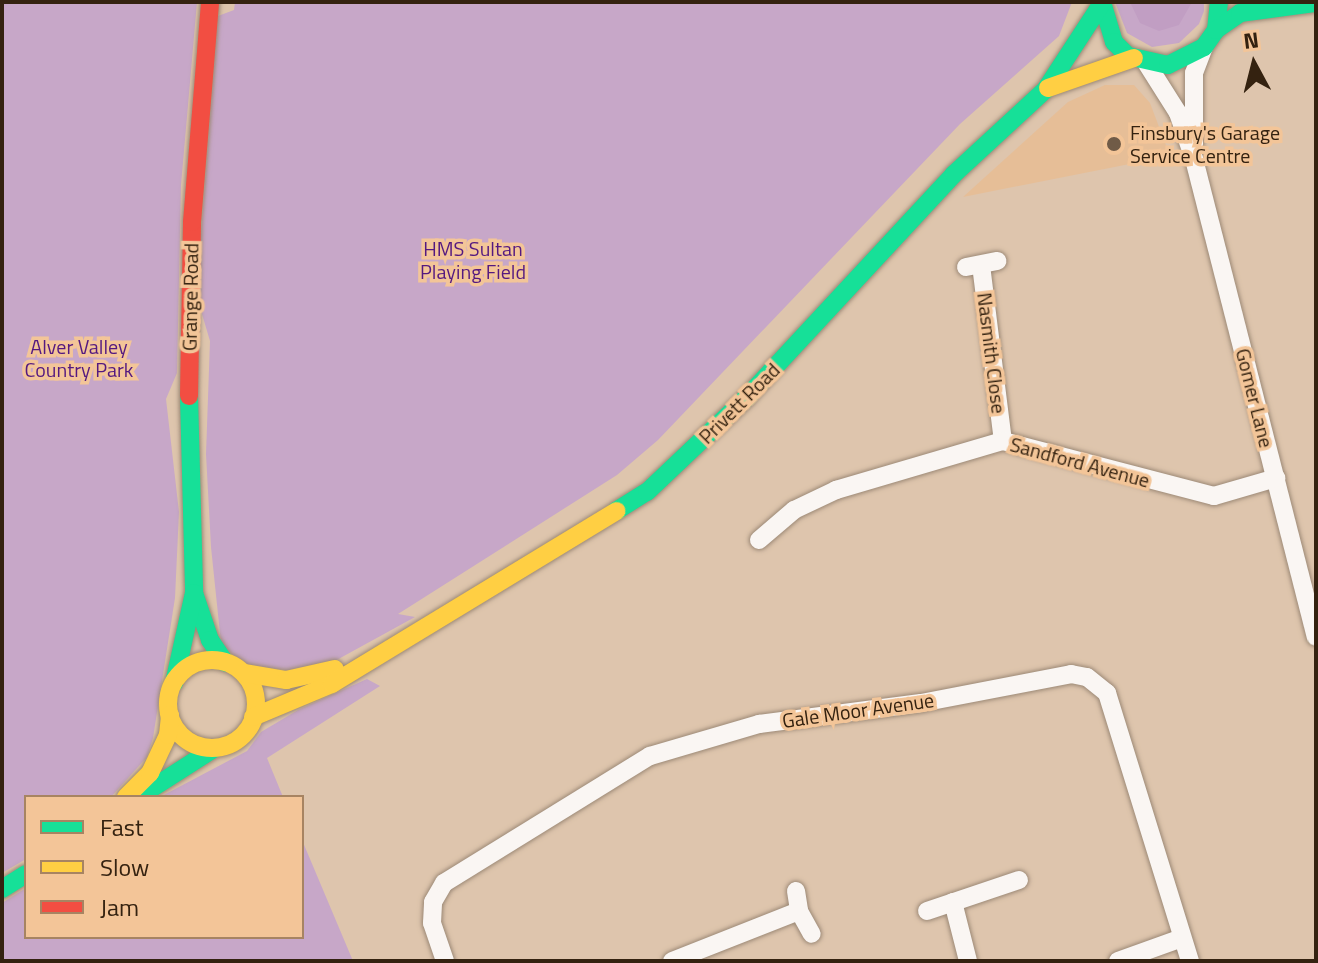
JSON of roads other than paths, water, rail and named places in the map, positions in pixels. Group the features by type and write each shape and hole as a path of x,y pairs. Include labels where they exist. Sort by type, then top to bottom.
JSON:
{"main road":[{"name":"Grange Road","path":"174,683 194,593 188,320 210,2"},
{"path":"1102,2 1114,42 1141,61"},
{"name":"Privett Road","path":"253,717 332,684 647,492 747,397 954,174 1046,89 1102,2"},
{"path":"1216,30 1219,2"},
{"path":"1204,47 1216,30 1240,13 1316,3"},
{"name":"Privett Road","path":"1046,89 1141,61 1178,62 1204,47"},
{"name":"Grange Road","path":"194,593 210,640 225,662"},
{"name":"Privett Road","path":"244,673 286,680 383,654"},
{"path":"128,795 150,773 168,735 168,696 174,683 202,661 225,662 244,673 254,689 253,717 243,736 215,748 141,795"},
{"path":"170,715 187,741 215,748"},
{"path":"2,889 24,875"}],"street":[{"name":"Gomer Lane","path":"1194,159 1194,73 1204,47"},
{"name":"Gomer Lane","path":"1141,61 1178,113 1194,159 1316,637"},
{"name":"Nasmith Close","path":"981,264 1003,441"},
{"name":"Sandford Avenue","path":"759,540 794,510 836,490 1003,441 1214,496 1276,478"},
{"name":"Gale Moor Avenue","path":"445,961 432,923 433,902 444,883 650,756 759,724 921,703 1071,674 1087,677 1107,693 1190,961"},
{"path":"927,911 1019,880"},
{"path":"796,891 799,911 812,934"},
{"path":"953,902 968,961"},
{"path":"672,961 799,911"},
{"path":"1118,961 1182,938"}],"place":[{"name":"Finsbury's Garage Service Centre","path":"1114,144"}],"park label":[{"name":"HMS Sultan Playing Field","path":"473,260"},
{"name":"Alver Valley Country Park","path":"79,358"}]}
